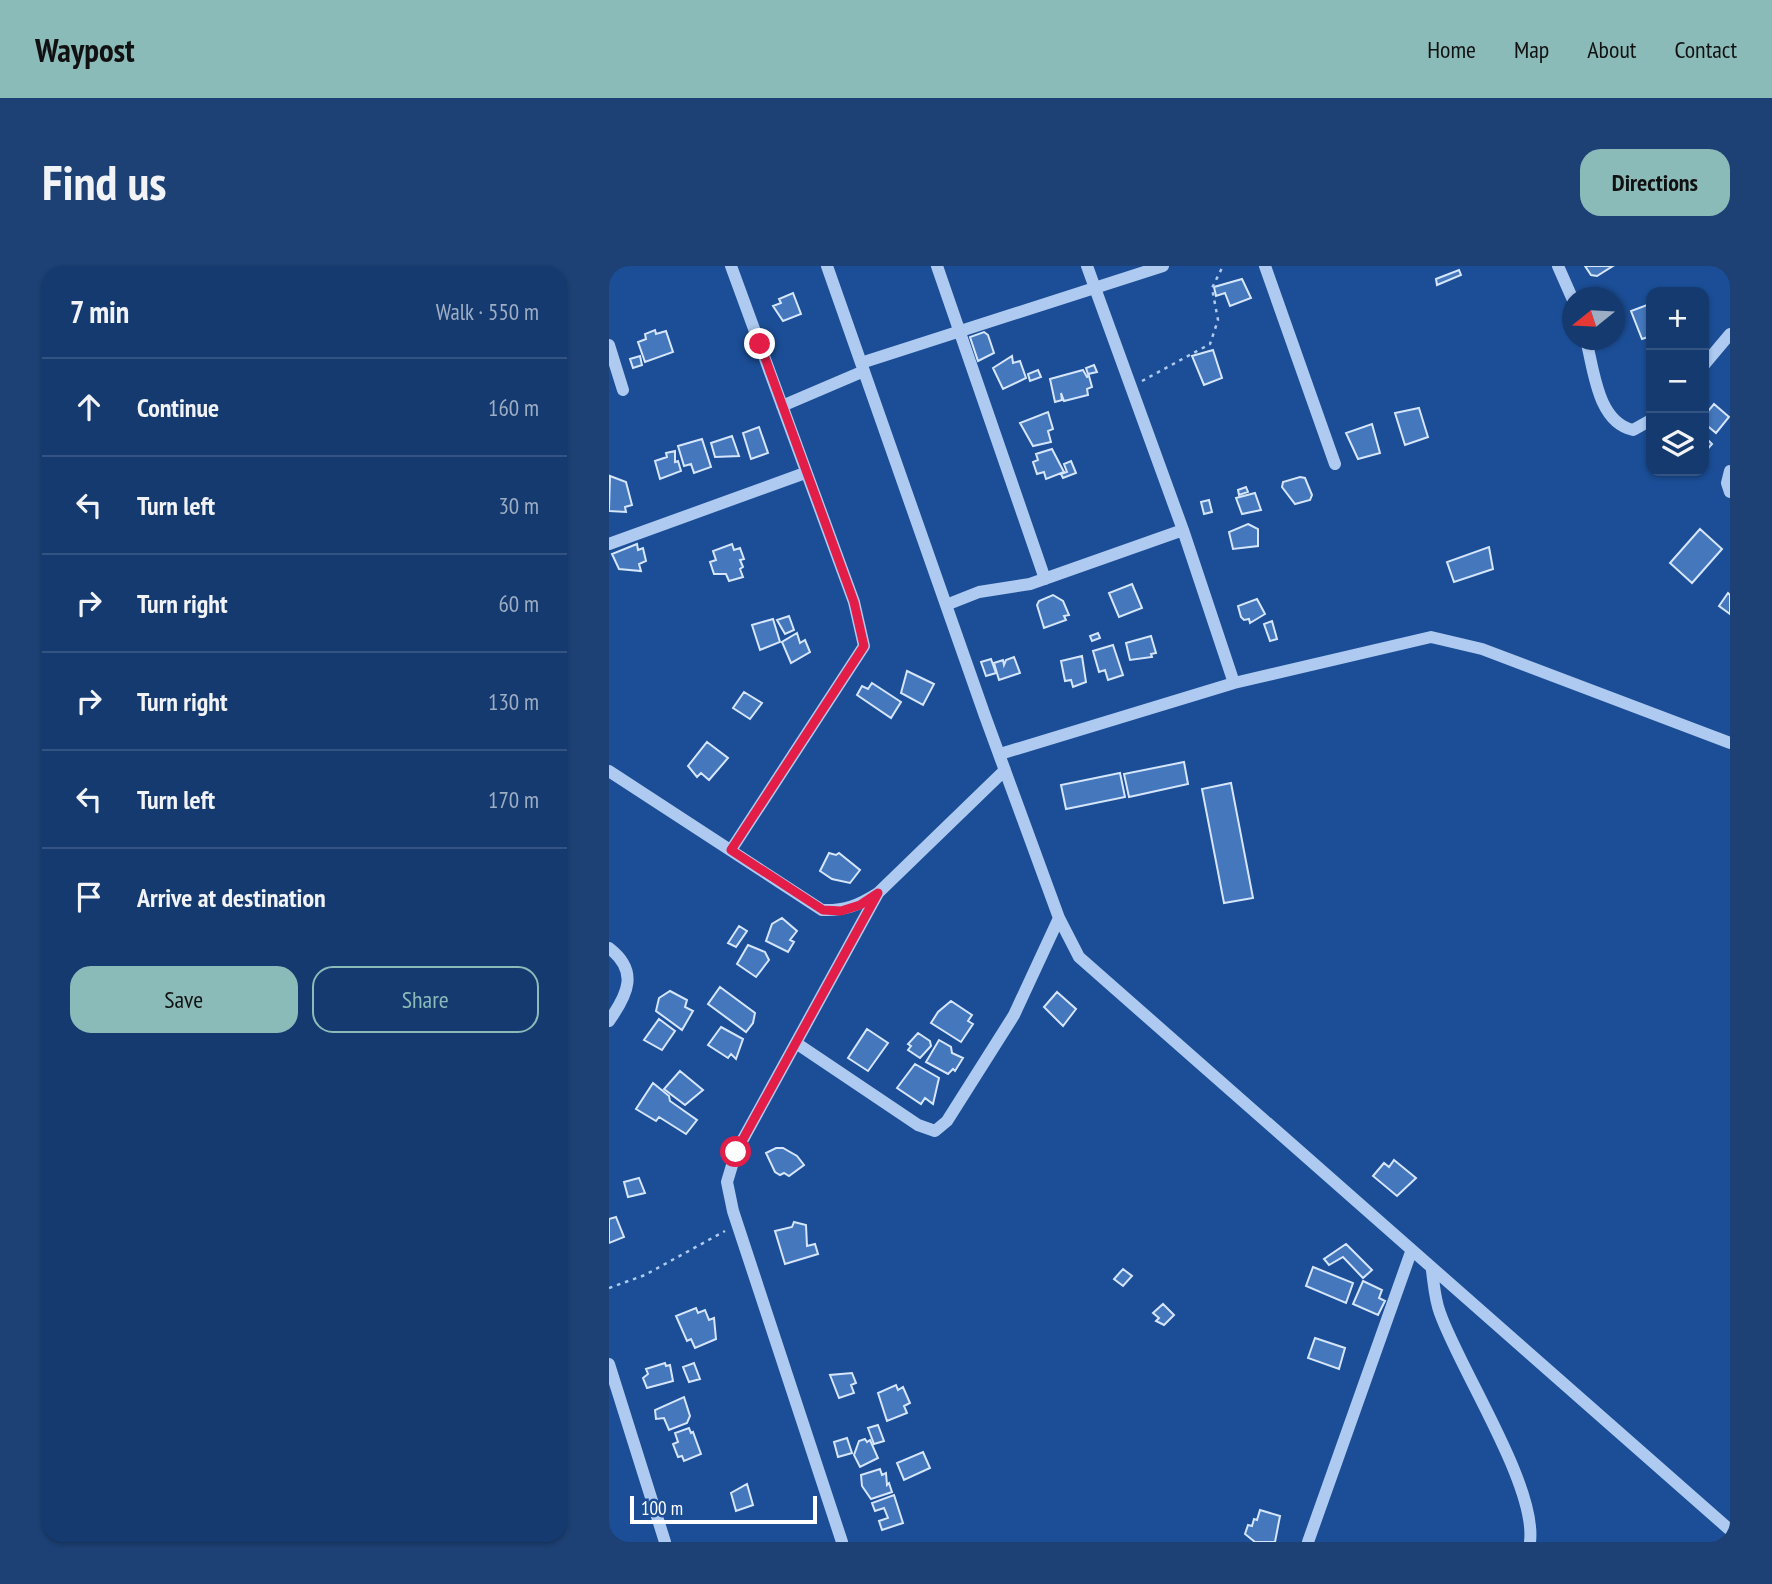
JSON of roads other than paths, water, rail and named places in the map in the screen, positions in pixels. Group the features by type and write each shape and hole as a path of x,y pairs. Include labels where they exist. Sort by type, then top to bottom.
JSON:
{"street":[{"path":"731,266 854,602 864,646 731,850"},
{"path":"827,266 1005,770 1059,918 1079,957 1113,990 1730,1530"},
{"path":"937,266 1045,579"},
{"path":"1087,266 1183,530 1234,683"},
{"path":"782,406 863,367 1093,287 1163,266"},
{"path":"1265,266 1335,464"},
{"path":"1558,266 1567,287"},
{"path":"1709,359 1730,334"},
{"path":"609,345 623,390"},
{"path":"1589,350 1602,402 1611,414 1620,425 1633,430 1646,422"},
{"path":"1730,471 1727,483 1730,492"},
{"path":"609,544 805,473"},
{"path":"946,605 979,592 1045,579 1096,558 1183,530"},
{"path":"1000,754 1234,683 1431,637 1482,649 1730,743"},
{"path":"609,771 823,910 841,911 860,905 878,893 1005,770"},
{"path":"842,1542 737,1224 727,1182 736,1152 878,893"},
{"path":"796,1043 918,1125 935,1131 947,1121 1014,1015 1059,918"},
{"path":"609,948 625,961 629,977 622,1003 609,1021"},
{"path":"1308,1542 1411,1252"},
{"path":"1432,1270 1440,1312 1517,1480 1530,1521 1530,1542"},
{"path":"609,1364 665,1542"}]}
